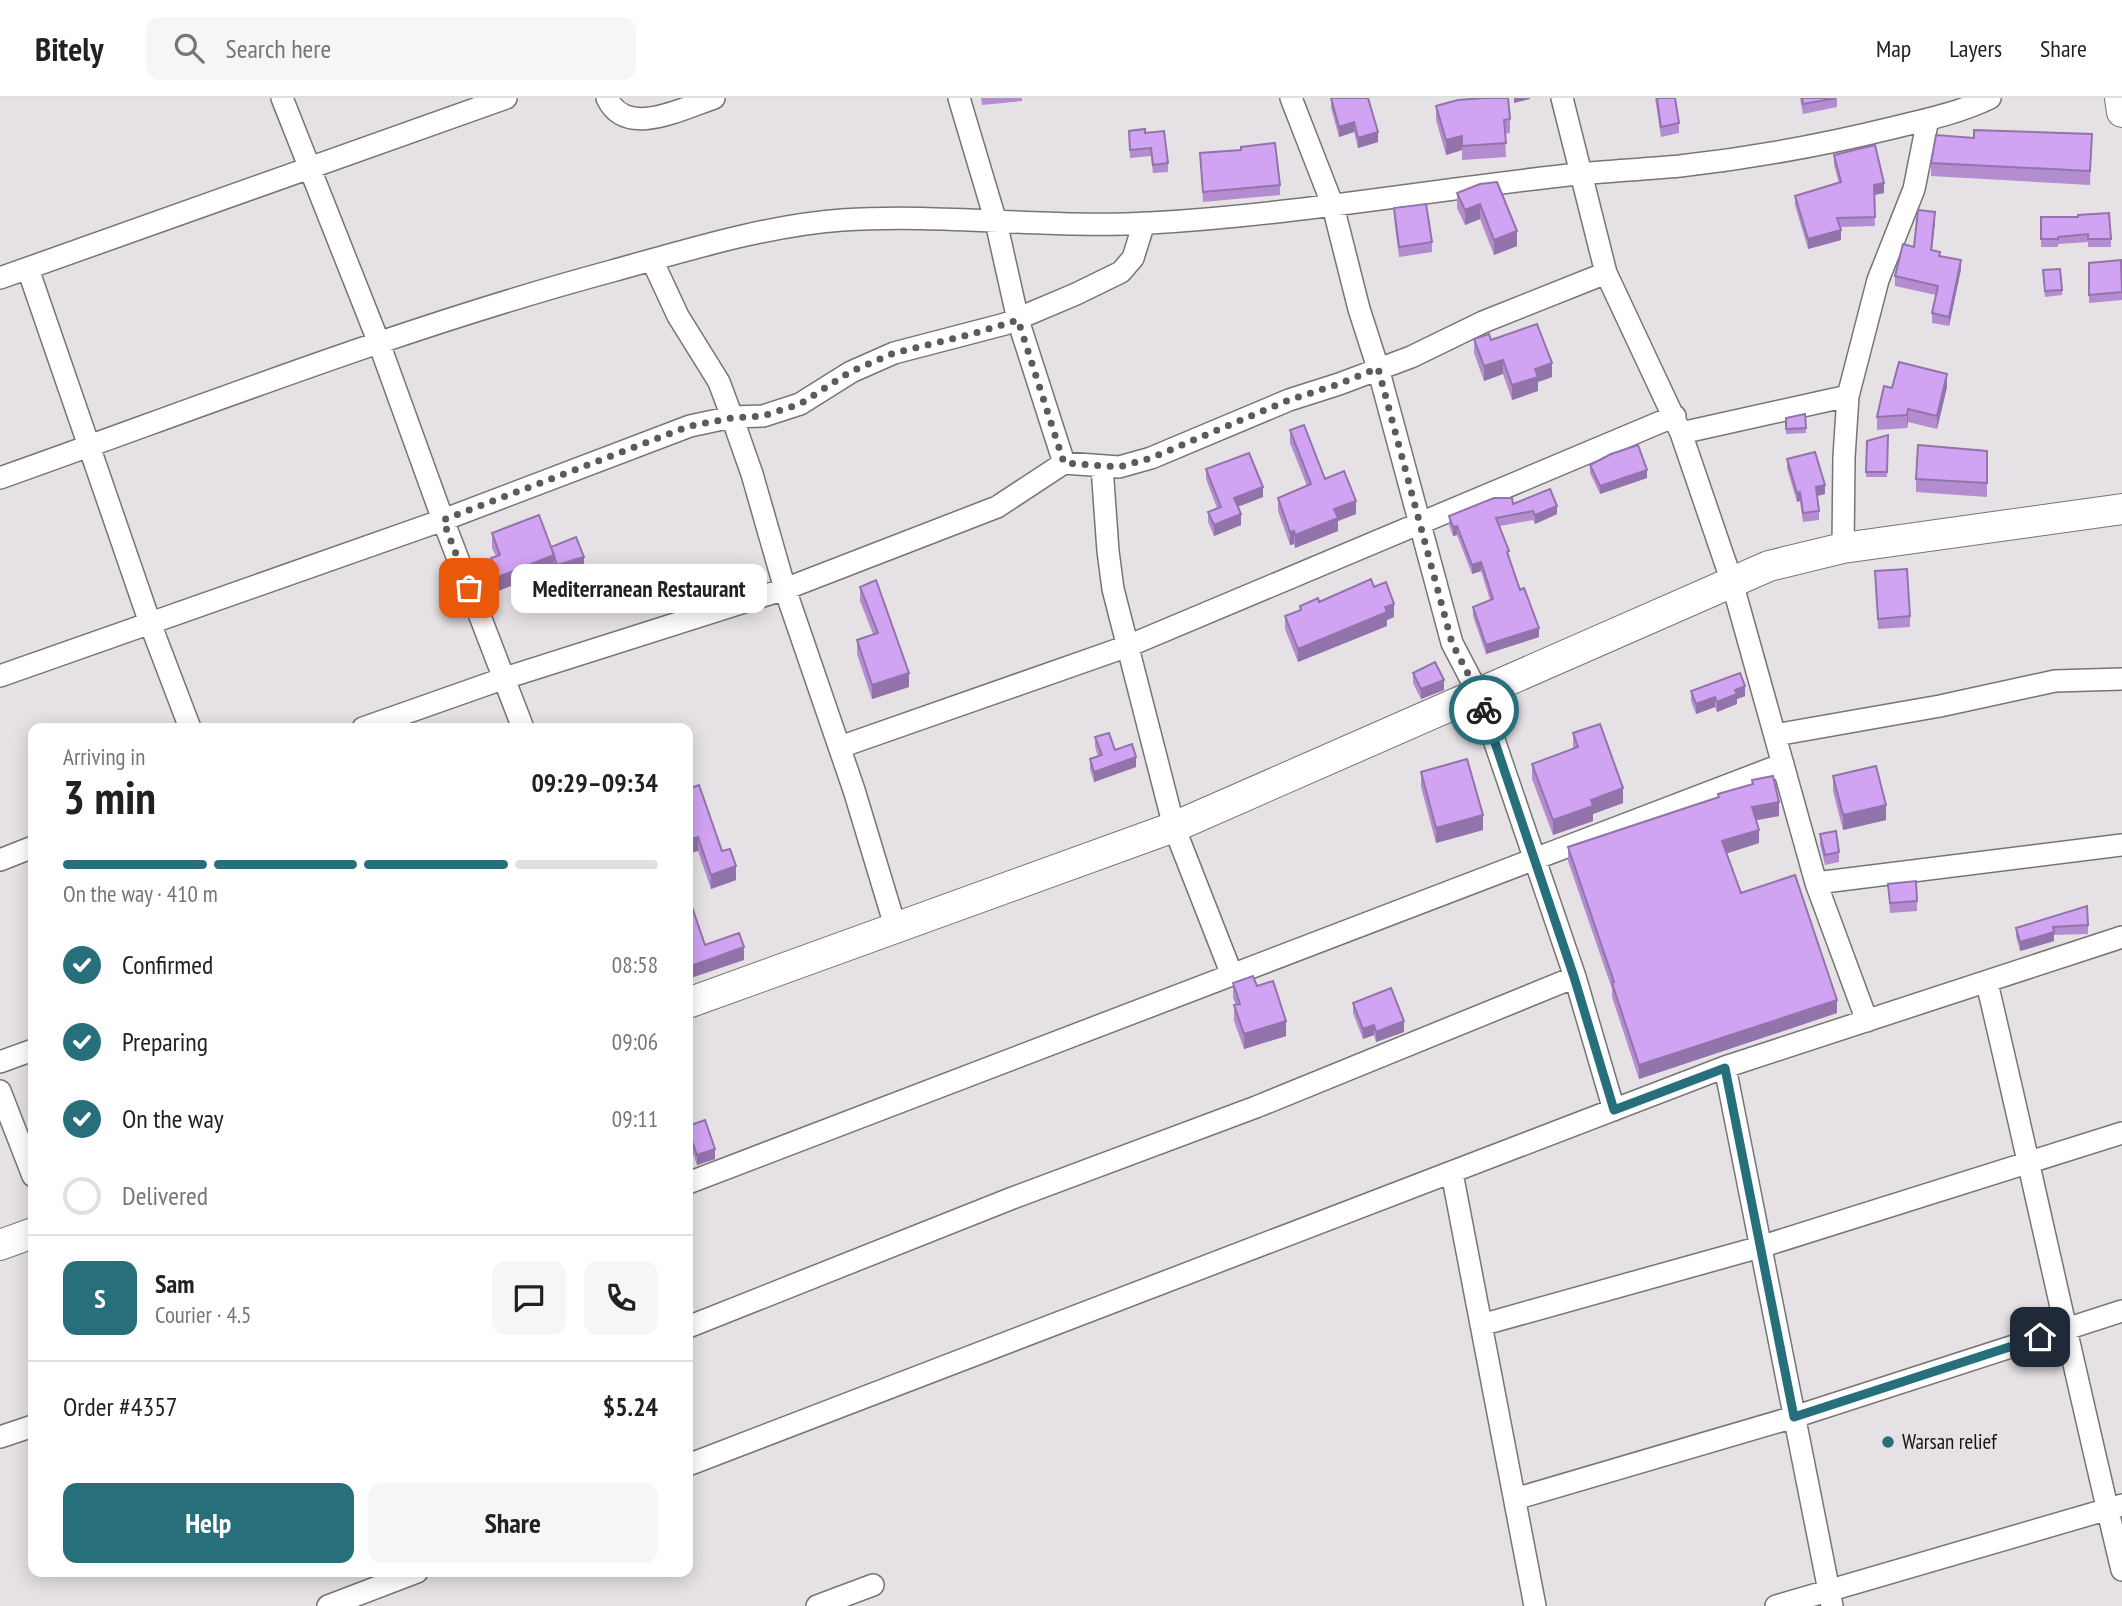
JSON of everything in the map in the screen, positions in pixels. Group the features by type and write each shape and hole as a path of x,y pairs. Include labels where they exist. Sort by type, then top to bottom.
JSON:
{"street":[{"path":"282,98 312,168 379,343 521,723"},
{"path":"0,278 506,98"},
{"path":"607,98 611,108 635,119 651,119 714,98"},
{"path":"959,98 996,222 1018,320 1064,463"},
{"path":"1292,98 1333,206 1452,643 1478,693 1574,977 1614,1110"},
{"path":"1562,98 1606,273 1678,425 1732,582 1816,883 1867,1021"},
{"path":"0,478 379,343 526,294 710,243 776,229 841,220 941,218 996,222 1144,223 1333,206 1580,174 1683,166 1835,142 1928,119 1990,98"},
{"path":"2120,98 2122,113"},
{"path":"1843,548 1848,396 1878,280 1914,188 1928,119"},
{"path":"0,676 443,520 690,426 732,418 763,416 800,404 850,372 894,353 1018,320 1121,272 1133,258 1144,223"},
{"path":"652,260 678,316 719,382 752,474 785,589 840,747 896,929"},
{"path":"28,268 150,623 188,723"},
{"path":"377,723 505,678 785,589 998,507 1064,463 1119,467 1151,458 1289,400 1339,384 1423,351 1483,322 1606,273"},
{"path":"840,747 1128,646 1421,523 1678,425 1848,396"},
{"path":"1102,467 1108,551 1114,589 1174,827 1232,975"},
{"path":"693,1001 1174,827 1732,582 1796,558 1843,548 2122,509"},
{"path":"1775,735 1940,706 2055,681 2122,679"},
{"path":"693,1176 1232,975 1783,764"},
{"path":"1816,883 2122,845"},
{"path":"0,860 28,850"},
{"path":"693,1463 1725,1068 2122,937"},
{"path":"693,1325 1010,1199 1256,1107 1574,977"},
{"path":"1987,983 2029,1162 2064,1329 2115,1507 2122,1570"},
{"path":"0,1062 28,1052"},
{"path":"1725,1068 1831,1599"},
{"path":"0,1091 28,1163"},
{"path":"1481,1325 1760,1247 2122,1133"},
{"path":"1452,1173 1535,1606"},
{"path":"0,1245 28,1235"},
{"path":"1514,1499 1794,1417 2122,1311"},
{"path":"0,1437 28,1428"},
{"path":"1776,1606 1831,1599 2115,1507"},
{"path":"328,1606 404,1577"},
{"path":"817,1606 873,1586"}],"building":[{"path":"1331,98 1368,98 1378,132 1358,138 1354,122 1339,127"},
{"path":"1508,98 1510,119 1504,120 1506,143 1462,146 1462,136 1446,140 1436,106 1458,100"},
{"path":"1657,98 1675,98 1679,123 1661,127"},
{"path":"1802,98 1836,98 1803,104"},
{"path":"1145,129 1145,133 1164,131 1168,163 1153,165 1151,148 1130,150 1129,131"},
{"path":"1974,130 2092,134 2090,171 1931,163 1936,135 1974,138"},
{"path":"1275,143 1280,185 1203,192 1200,153 1241,150 1241,147"},
{"path":"1875,145 1884,183 1874,185 1875,217 1837,218 1841,230 1808,239 1795,196 1841,182 1834,155"},
{"path":"1497,182 1517,231 1494,240 1480,204 1465,210 1457,193 1480,184"},
{"path":"1426,204 1432,242 1399,247 1394,208"},
{"path":"1918,210 1935,212 1931,250 1940,252 1939,256 1961,260 1949,317 1932,313 1938,286 1895,276 1903,244 1914,247"},
{"path":"2109,213 2111,239 2088,239 2088,234 2041,239 2041,217 2078,217"},
{"path":"2121,260 2122,292 2089,295 2089,263"},
{"path":"2060,269 2062,290 2045,291 2043,270"},
{"path":"1537,324 1552,363 1535,369 1538,377 1512,385 1503,360 1484,366 1474,339 1489,334 1491,340"},
{"path":"1899,362 1947,374 1937,416 1908,409 1907,415 1877,417 1884,386 1892,388"},
{"path":"1805,414 1806,428 1786,429 1786,418"},
{"path":"1304,425 1325,479 1344,471 1356,501 1334,509 1338,518 1295,535 1294,531 1290,532 1278,498 1311,484 1290,430"},
{"path":"1888,435 1887,472 1866,472 1867,441"},
{"path":"1638,445 1647,470 1600,486 1590,465"},
{"path":"1918,445 1987,451 1987,483 1916,479"},
{"path":"1815,452 1825,485 1816,487 1819,511 1803,513 1800,492 1797,493 1787,459"},
{"path":"1249,453 1263,487 1234,498 1241,514 1214,525 1208,512 1221,507 1206,469"},
{"path":"1550,489 1557,506 1535,515 1533,511 1496,518 1520,590 1524,588 1539,628 1486,645 1473,607 1493,599 1481,562 1472,565 1457,526 1453,527 1449,516 1494,498 1512,498 1513,504"},
{"path":"539,515 554,555 498,577 491,558 500,555 492,533"},
{"path":"576,537 584,557 557,565 551,547"},
{"path":"1907,569 1910,616 1878,619 1875,571"},
{"path":"1371,579 1374,587 1386,582 1394,604 1385,607 1387,612 1298,649 1285,616 1301,610 1300,606 1318,598 1319,602"},
{"path":"876,580 909,673 872,685 857,640 878,633 860,587"},
{"path":"1435,662 1444,680 1421,689 1413,673"},
{"path":"1740,673 1745,686 1735,690 1737,694 1717,702 1715,697 1696,704 1691,691"},
{"path":"1600,724 1623,788 1591,800 1593,806 1553,820 1532,764 1578,747 1573,733"},
{"path":"1109,733 1115,750 1132,744 1136,757 1094,772 1090,759 1102,755 1095,737"},
{"path":"1467,759 1483,815 1436,828 1421,772"},
{"path":"1876,766 1886,805 1843,815 1833,776"},
{"path":"1773,776 1779,802 1752,807 1759,830 1722,841 1741,893 1795,875 1837,1000 1639,1065 1568,847 1719,797 1718,794 1753,784 1752,780"},
{"path":"699,785 722,851 730,849 736,866 711,875 698,837 693,838 693,787"},
{"path":"1836,831 1839,852 1825,855 1820,834"},
{"path":"1916,881 1917,901 1890,903 1888,884"},
{"path":"2087,906 2088,925 2053,927 2054,932 2020,942 2016,928"},
{"path":"693,910 705,945 739,933 744,947 693,965"},
{"path":"1253,976 1257,986 1273,981 1286,1021 1244,1034 1234,1005 1240,1004 1233,983"},
{"path":"1391,988 1404,1021 1376,1032 1374,1025 1363,1029 1353,1003"},
{"path":"705,1120 715,1149 697,1155 693,1144 693,1124"}],"way so far":[{"path":"469,588 443,520 690,426 732,418 763,416 800,404 850,372 894,353 1018,320 1064,463 1119,467 1151,458 1289,400 1378,368 1452,643 1484,710"}],"place":[{"name":"Mediterranean Restaurant","path":"469,588"},
{"name":"Warsan relief","path":"1888,1442"}],"route":[{"path":"1484,710 1574,977 1614,1110 1725,1068 1794,1417 2040,1337"}]}
